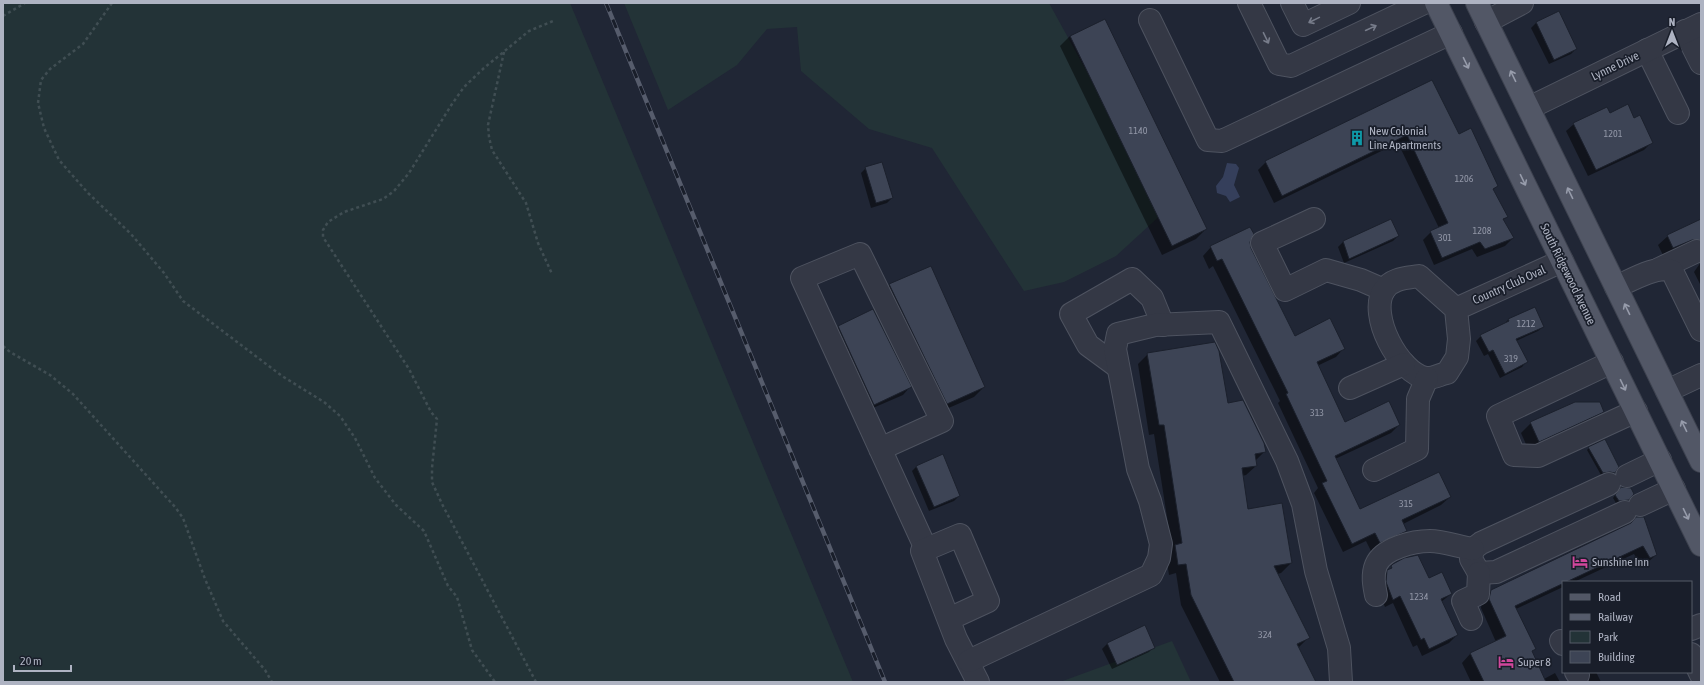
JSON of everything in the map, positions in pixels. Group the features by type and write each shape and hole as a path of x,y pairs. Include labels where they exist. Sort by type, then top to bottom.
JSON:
{"main road":[{"name":"South Ridgewood Avenue","path":"1436,3 1701,545"},
{"path":"1481,12 1701,461"}],"street":[{"path":"1249,3 1279,64 1291,66 1424,3"},
{"path":"1292,3 1303,26 1348,3"},
{"path":"1481,12 1522,3"},
{"path":"1150,20 1208,140 1222,141 1451,33"},
{"path":"1693,27 1701,63"},
{"name":"Lynne Drive","path":"1529,108 1693,27"},
{"path":"1647,50 1678,113"},
{"path":"1314,218 1262,243 1285,290 1326,270 1361,280 1384,290"},
{"path":"1616,287 1697,251"},
{"path":"880,449 942,421 860,254 802,278 926,550"},
{"name":"Country Club Oval","path":"1456,309 1562,261"},
{"path":"1659,269 1667,268 1672,271 1701,330"},
{"path":"1419,276 1456,309 1459,339 1457,357 1447,373 1427,378 1409,370 1404,364 1381,326 1379,306 1384,290 1397,279 1419,276"},
{"path":"1118,367 1088,345 1072,314 1132,279 1152,298 1163,325"},
{"path":"968,661 1151,575 1159,558 1161,544 1150,501 1138,469 1115,349 1118,334 1163,325 1219,322 1287,461 1303,504 1316,571 1339,648 1341,682"},
{"path":"1612,362 1498,416 1514,455 1538,456 1636,411"},
{"path":"1350,388 1404,364"},
{"path":"1667,391 1701,374"},
{"path":"1374,470 1417,449 1418,399 1427,378"},
{"path":"1471,618 1463,601 1478,594 1479,573 1472,559 1473,549 1481,542 1660,460"},
{"path":"1479,573 1496,572 1674,489"},
{"path":"949,618 988,601 960,535 922,551 956,639 978,682"},
{"path":"1376,595 1374,578 1377,564 1386,554 1409,544 1431,541 1473,549"},
{"path":"1692,628 1701,624"},
{"path":"1692,656 1701,675"}],"path":[{"path":"3,16 25,3"},
{"path":"112,3 83,44 50,69 42,80 38,103 44,128 59,160 88,193 131,234 164,273 183,301 282,376 324,402 340,416 355,438 378,483 396,505 424,532 448,586 457,597 472,650 480,664 495,682"},
{"path":"536,682 442,504 432,482 437,419 431,412 409,369 323,238 323,230 328,222 344,212 383,199 394,191 409,173 464,87 529,32 553,21"},
{"path":"504,52 488,126 488,138 492,150 526,203 538,243 552,274"},
{"path":"3,346 10,352 50,375 73,394 175,507 183,518 205,579 223,621 255,658 272,682"}],"green space":[{"path":"3,3 570,3 853,682 3,682"},
{"path":"624,3 1049,3 1164,212 1116,256 1064,282 1024,291 932,148 869,129 801,71 797,27 767,29 737,65 668,110"},
{"path":"1172,641 1191,682 1060,682"}],"water":[{"path":"1227,163 1236,164 1239,168 1234,185 1240,197 1230,202 1226,196 1217,193 1216,186 1223,177"}],"building":[{"path":"1559,11 1577,49 1554,60 1536,22"},
{"path":"1105,19 1207,229 1172,246 1070,36"},
{"path":"1432,80 1459,134 1471,128 1498,186 1493,189 1508,217 1503,219 1514,238 1485,249 1480,242 1442,258 1430,231 1448,223 1407,135 1282,196 1265,161"},
{"path":"1628,104 1634,118 1640,115 1653,143 1596,170 1573,123 1607,107 1610,113"},
{"path":"882,162 893,198 876,203 865,167"},
{"path":"1391,219 1399,236 1349,259 1343,241"},
{"path":"1701,219 1701,240 1692,240 1673,248 1667,235"},
{"path":"1250,227 1254,234 1250,242 1251,248 1295,336 1330,318 1345,349 1317,362 1345,422 1389,401 1400,425 1335,456 1360,509 1439,472 1451,497 1402,520 1407,531 1380,543 1375,533 1352,544 1322,483 1327,481 1286,394 1288,393 1222,259 1217,261 1210,246"},
{"path":"931,266 985,387 947,404 889,284"},
{"path":"1535,307 1544,327 1516,339 1528,362 1505,374 1493,350 1489,352 1480,335 1509,321 1508,319"},
{"path":"873,309 912,387 874,405 838,326"},
{"path":"1215,342 1219,351 1228,403 1243,400 1264,443 1266,452 1255,454 1257,466 1242,468 1248,509 1282,503 1292,563 1274,566 1310,638 1297,644 1316,682 1234,682 1191,595 1186,564 1178,565 1175,545 1182,543 1164,425 1159,425 1147,353"},
{"path":"1575,402 1600,402 1604,412 1539,442 1530,422"},
{"path":"1605,439 1619,467 1615,473 1603,473 1588,447"},
{"path":"943,454 960,496 934,507 916,466"},
{"path":"1621,487 1631,488 1634,494 1629,500 1619,501 1615,495"},
{"path":"1636,517 1644,517 1657,555 1650,558 1643,546 1568,581 1562,581 1562,584 1515,606 1536,649 1532,651 1546,682 1484,682 1470,653 1506,636 1489,599 1491,590 1631,523"},
{"path":"1418,555 1429,578 1442,572 1452,594 1441,599 1458,635 1429,649 1424,638 1421,640 1400,596 1393,600 1386,582 1387,570 1392,568 1391,566 1393,564 1404,558"},
{"path":"1145,625 1155,648 1117,665 1107,643"}],"railway":[{"path":"606,3 885,682"}],"place":[{"name":"New Colonial Line Apartments","path":"1357,138"},
{"name":"Sunshine Inn","path":"1580,562"},
{"name":"Super 8","path":"1506,662"}]}
